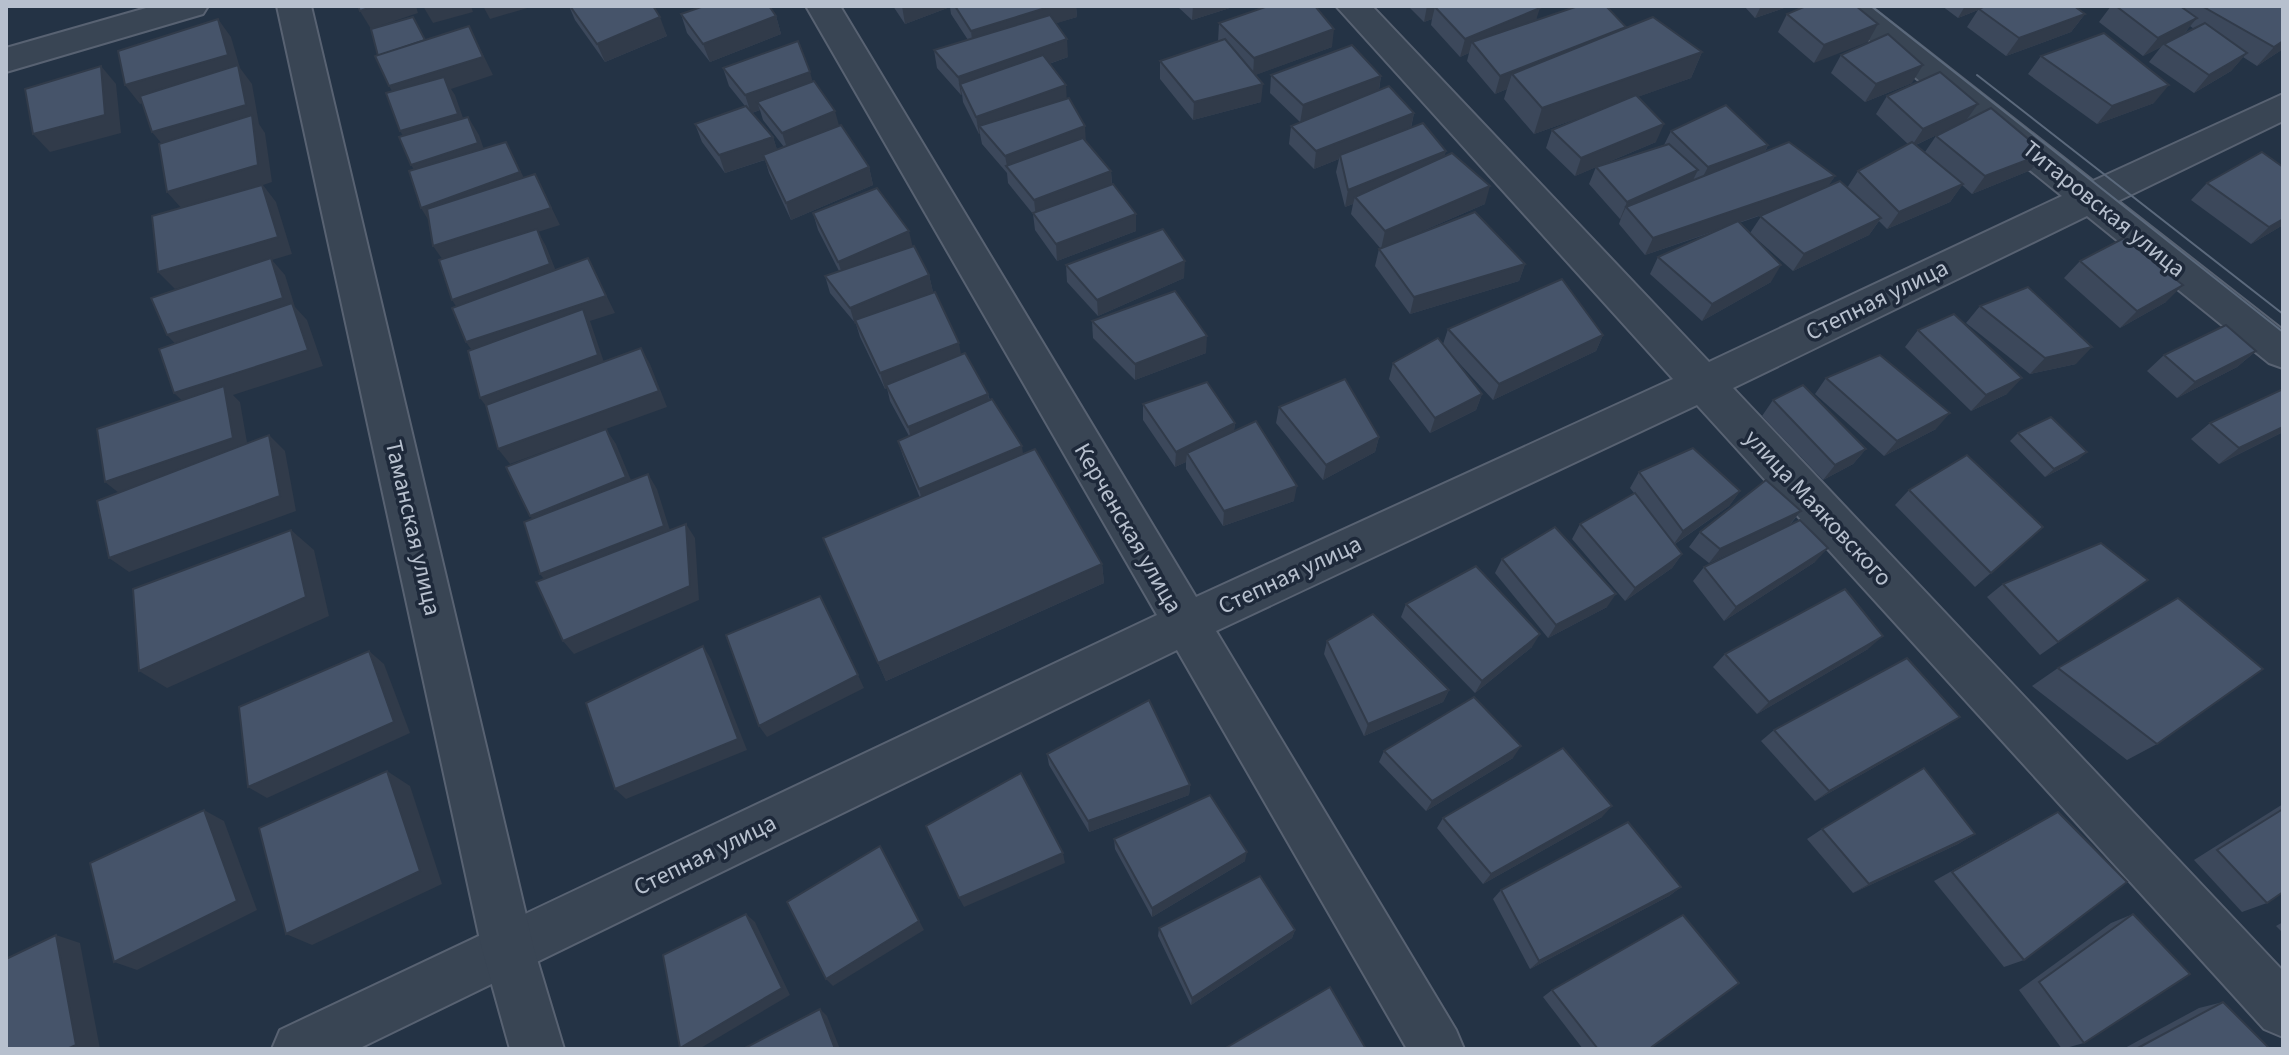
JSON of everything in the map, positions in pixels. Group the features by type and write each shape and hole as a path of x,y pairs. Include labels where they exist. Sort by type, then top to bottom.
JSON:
{"street":[{"path":"6,60 191,6"},
{"name":"Таманская улица","path":"294,6 508,949 537,1049"},
{"name":"Керченская улица","path":"823,6 1184,624 1437,1049"},
{"name":"улица Маяковского","path":"1353,6 2283,1010"},
{"name":"Титаровская улица","path":"1849,6 2283,352"},
{"name":"Степная улица","path":"299,1049 1184,624 1702,384 2283,106"}],"building":[{"path":"570,6 653,6 660,17 597,44"},
{"path":"704,6 769,6 776,16 703,44 681,14"},
{"path":"955,6 1052,6 971,31"},
{"path":"1268,6 1315,6 1334,29 1254,58 1219,23"},
{"path":"1437,6 1538,6 1540,8 1465,39"},
{"path":"1578,6 1606,6 1626,27 1500,76 1472,42"},
{"path":"1806,6 1856,6 1878,24 1824,45 1787,14"},
{"path":"1985,6 2074,6 2085,14 2019,38 1979,9"},
{"path":"2116,6 2180,6 2197,18 2158,38"},
{"path":"2202,6 2280,6 2283,8 2283,41 2274,47"},
{"path":"1050,15 1067,39 958,77 934,50"},
{"path":"413,17 425,40 378,56 371,29"},
{"path":"1653,17 1702,52 1542,108 1512,74"},
{"path":"218,19 228,55 125,85 118,51"},
{"path":"2205,23 2247,53 2209,75 2164,44"},
{"path":"469,26 483,57 389,86 375,56"},
{"path":"2104,33 2169,85 2112,106 2041,56"},
{"path":"1888,34 1923,65 1876,84 1841,55"},
{"path":"1225,39 1263,84 1194,102 1160,61"},
{"path":"798,41 810,72 745,95 723,68"},
{"path":"1352,45 1381,76 1303,105 1271,75"},
{"path":"1043,55 1066,85 976,117 960,84"},
{"path":"238,65 246,105 152,132 140,96"},
{"path":"101,66 105,115 33,134 25,89"},
{"path":"1940,72 1978,104 1923,129 1887,96"},
{"path":"444,77 458,114 400,131 386,93"},
{"path":"814,81 835,111 782,133 757,102"},
{"path":"1389,86 1414,113 1316,151 1291,126"},
{"path":"1636,95 1664,124 1581,158 1552,130"},
{"path":"1069,98 1085,126 1005,156 979,126"},
{"path":"1726,105 1768,145 1708,167 1671,131"},
{"path":"746,106 773,137 719,155 695,124"},
{"path":"1991,108 2045,153 1985,176 1936,136"},
{"path":"252,115 258,165 167,192 159,144"},
{"path":"468,117 478,143 411,165 399,137"},
{"path":"1423,123 1446,151 1348,190 1340,155"},
{"path":"841,125 869,167 786,203 763,155"},
{"path":"1083,138 1111,171 1034,200 1006,166"},
{"path":"506,142 520,172 421,208 409,171"},
{"path":"1789,142 1835,176 1653,238 1626,207"},
{"path":"1912,142 1963,184 1899,212 1858,171"},
{"path":"1669,144 1698,170 1627,202 1596,167"},
{"path":"2262,152 2283,167 2283,219 2269,227 2207,183"},
{"path":"1452,153 1490,186 1385,231 1355,197"},
{"path":"535,174 551,208 433,246 427,209"},
{"path":"1840,181 1881,218 1804,254 1760,216"},
{"path":"1113,184 1136,214 1056,244 1033,213"},
{"path":"262,185 278,237 158,272 152,216"},
{"path":"877,188 909,231 838,262 813,213"},
{"path":"1475,212 1525,264 1414,297 1379,249"},
{"path":"1738,221 1781,265 1712,304 1658,257"},
{"path":"537,229 550,264 452,300 439,260"},
{"path":"1163,229 1185,261 1097,300 1066,265"},
{"path":"2124,238 2183,285 2137,311 2080,261"},
{"path":"914,246 929,275 850,308 825,276"},
{"path":"271,258 283,298 167,335 151,298"},
{"path":"588,258 606,296 466,342 452,308"},
{"path":"1562,279 1603,335 1499,384 1448,329"},
{"path":"2028,287 2092,347 2045,358 1980,306"},
{"path":"1175,291 1207,336 1135,364 1092,321"},
{"path":"935,292 959,343 880,373 855,320"},
{"path":"292,303 308,350 174,393 159,349"},
{"path":"583,309 598,355 480,398 468,351"},
{"path":"1954,314 2022,378 1986,395 1918,330"},
{"path":"2226,325 2256,351 2195,382 2164,355"},
{"path":"1438,338 1482,394 1435,418 1393,363"},
{"path":"641,348 659,391 498,449 486,405"},
{"path":"965,353 988,394 908,427 886,385"},
{"path":"1880,355 1950,413 1897,441 1826,378"},
{"path":"1345,379 1379,437 1326,465 1279,407"},
{"path":"1207,382 1235,423 1176,452 1143,404"},
{"path":"1803,385 1866,449 1835,465 1773,400"},
{"path":"224,386 233,438 105,482 97,429"},
{"path":"2283,389 2283,427 2239,448 2210,423"},
{"path":"992,399 1022,446 919,489 898,441"},
{"path":"2051,417 2087,452 2054,469 2018,433"},
{"path":"1256,421 1297,486 1224,511 1187,453"},
{"path":"606,429 626,477 530,516 506,467"},
{"path":"269,435 280,496 109,558 97,501"},
{"path":"1693,448 1740,491 1683,531 1639,472"},
{"path":"1035,449 1102,564 878,663 823,538"},
{"path":"1967,455 2043,527 1991,573 1909,490"},
{"path":"648,474 664,526 540,574 524,522"},
{"path":"1766,480 1801,511 1720,549 1700,532"},
{"path":"1635,493 1682,554 1635,588 1580,524"},
{"path":"1800,520 1828,548 1736,607 1704,567"},
{"path":"686,524 690,586 563,641 536,582"},
{"path":"1555,527 1616,594 1556,625 1502,559"},
{"path":"291,530 306,597 139,671 133,589"},
{"path":"2101,543 2148,580 2058,642 2003,584"},
{"path":"1476,566 1540,634 1482,681 1406,604"},
{"path":"1845,589 1883,636 1769,702 1725,654"},
{"path":"820,596 858,675 759,726 726,635"},
{"path":"2178,598 2263,669 2157,744 2058,668"},
{"path":"1373,614 1449,690 1368,724 1327,641"},
{"path":"703,646 738,739 615,789 586,703"},
{"path":"369,651 394,722 248,787 239,707"},
{"path":"1907,658 1960,717 1829,791 1774,730"},
{"path":"1474,697 1521,746 1432,801 1384,751"},
{"path":"1149,700 1190,785 1088,821 1047,754"},
{"path":"1563,748 1612,806 1491,874 1443,818"},
{"path":"1924,768 1975,834 1869,884 1822,829"},
{"path":"387,771 420,871 286,934 259,828"},
{"path":"1021,773 1063,853 959,898 926,826"},
{"path":"1210,795 1247,852 1152,908 1114,839"},
{"path":"2283,809 2283,892 2267,903 2217,850"},
{"path":"204,810 237,901 114,962 90,863"},
{"path":"2058,812 2127,882 2024,960 1952,872"},
{"path":"1628,822 1681,887 1539,961 1501,890"},
{"path":"880,846 919,921 826,979 787,902"},
{"path":"1260,876 1295,930 1192,998 1159,928"},
{"path":"746,914 782,988 680,1048 663,955"},
{"path":"2133,914 2190,974 2084,1043 2039,982"},
{"path":"1683,915 1739,983 1649,1049 1598,1049 1552,990"},
{"path":"56,935 76,1045 67,1049 6,1049 6,959"},
{"path":"1330,987 1366,1049 1224,1049"},
{"path":"2223,1002 2270,1049 2136,1049"},
{"path":"820,1009 835,1049 743,1049"}],"tram line":[{"path":"1871,6 2283,332"},
{"path":"1977,75 2283,314"}]}
